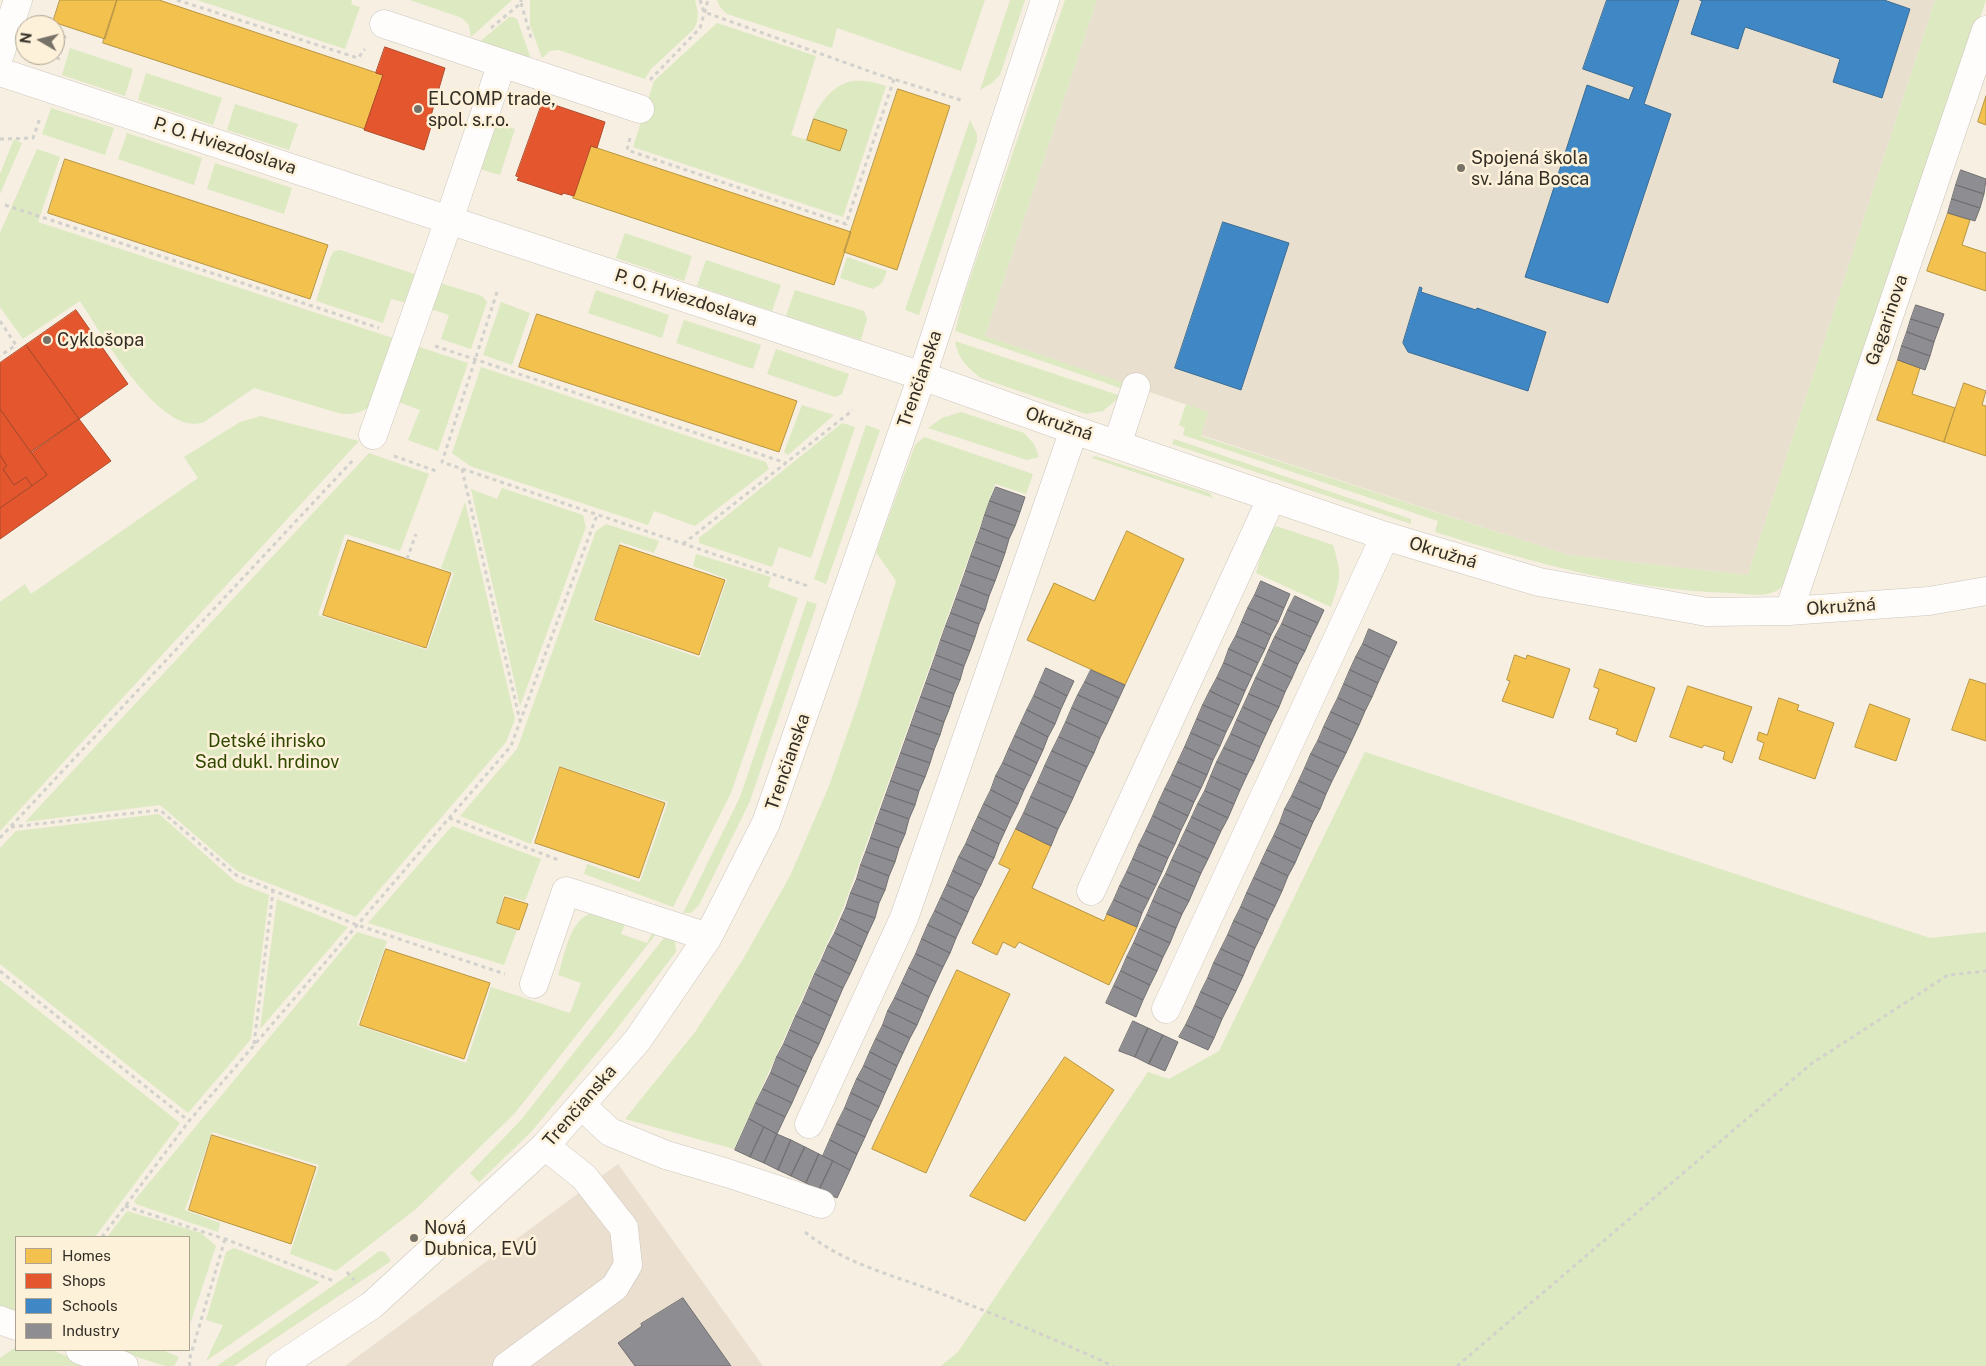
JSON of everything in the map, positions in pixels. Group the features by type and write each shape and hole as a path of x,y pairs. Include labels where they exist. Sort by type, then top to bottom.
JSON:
{"street":[{"path":"0,54 18,0"},
{"name":"Trenčianska","path":"280,1366 372,1305 545,1146 637,1041 708,937 766,823 922,376 1045,0"},
{"path":"384,24 640,108"},
{"name":"Gagarinova","path":"1789,611 1986,30"},
{"path":"366,444 449,220 502,63"},
{"name":"P. O. Hviezdoslava","path":"0,72 922,376"},
{"name":"Okružná","path":"922,376 1117,445 1386,536 1549,583 1707,612 1789,611 1929,601 1986,591"},
{"path":"1117,445 1136,387"},
{"path":"809,1124 904,918 1074,430"},
{"path":"1091,891 1272,497"},
{"path":"1166,1009 1386,536"},
{"path":"534,984 566,891 708,937"},
{"path":"581,1105 610,1132 626,1139 666,1155 821,1204"},
{"path":"507,1366 615,1287 628,1265 624,1228 584,1176 545,1146"},
{"path":"0,1320 15,1326"},
{"path":"83,1351 124,1366"}],"path":[{"path":"177,0 358,58 384,24"},
{"path":"700,0 704,12"},
{"path":"708,0 700,28 650,80 627,150 846,224 894,79"},
{"path":"704,12 894,79 964,101"},
{"path":"0,139 33,138 42,112"},
{"path":"497,292 442,462 808,586"},
{"path":"0,321 16,345 0,356"},
{"path":"683,544 853,410"},
{"path":"0,838 366,444"},
{"path":"393,456 438,472"},
{"path":"462,469 520,722"},
{"path":"103,1236 189,1121 511,746 597,515"},
{"path":"407,559 416,534"},
{"path":"11,827 160,810 236,875 357,925 534,984"},
{"path":"254,1045 274,891"},
{"path":"0,971 189,1121"},
{"path":"1457,1366 1819,1059 1948,976 1986,971"},
{"path":"125,1206 225,1239 334,1281"},
{"path":"802,1230 823,1247 856,1264 919,1285 1025,1326 1113,1366"},
{"path":"190,1366 189,1361 225,1239"}],"shaded area":[{"name":"Spojená škola sv. Jána Bosca","path":"1097,0 1935,0 1748,575 1568,555 1201,435 1208,412 985,336"},
{"path":"618,1164 763,1366 345,1366"}],"green space":[{"path":"197,0 352,0 351,4 360,7 345,49"},
{"path":"410,0 512,0 471,37 469,25 462,18"},
{"path":"530,0 695,0 698,13 694,29 651,69 645,79 559,50 550,51 542,58 530,25"},
{"path":"717,0 985,0 961,71 837,28 832,48 727,14 720,7"},
{"path":"1010,0 1025,0 1000,75 992,83 980,90"},
{"path":"1065,0 1097,0 985,336 1130,385 1126,390 955,331 964,296"},
{"path":"1935,0 1986,0 1795,569 1786,582 1774,592 1754,595 1657,587 1619,581 1545,564 1435,532 1438,521 1183,435 1185,428 1179,425 1186,404 1208,412 1201,436 1568,555 1748,575"},
{"path":"509,17 517,19 532,62 477,44"},
{"path":"717,23 816,56 791,135 807,140 817,111 833,90 840,85 848,82 865,81 886,86 843,217 633,147 654,81"},
{"path":"70,48 133,69 125,96 62,75"},
{"path":"146,73 222,98 213,125 138,100"},
{"path":"235,104 298,124 289,150 227,130"},
{"path":"51,108 114,128 105,155 42,134"},
{"path":"970,120 977,134 977,141 919,315 905,310"},
{"path":"495,123 515,129 500,175 480,169"},
{"path":"127,133 202,158 194,185 118,159"},
{"path":"14,139 22,143 0,194 0,174"},
{"path":"37,149 60,157 38,222 399,340 372,405 365,410 342,414 254,388 204,422 187,423 169,414 151,399 133,379 80,301 23,339 0,307 0,233"},
{"path":"215,163 292,188 284,214 207,189"},
{"path":"625,233 692,256 684,281 616,258"},
{"path":"340,250 421,276 411,304 391,299 383,323 316,301 330,258 334,251"},
{"path":"847,257 887,271 882,283 873,289 840,278"},
{"path":"706,260 781,285 772,311 697,286"},
{"path":"437,282 482,296 487,302 471,349 441,339 449,315 427,308"},
{"path":"596,290 669,315 662,338 588,313"},
{"path":"795,290 864,311 867,319 861,340 786,316"},
{"path":"501,302 530,313 512,365 483,355"},
{"path":"684,320 761,345 753,369 676,343"},
{"path":"955,341 1121,396 1103,411 1086,414 981,378 964,362 958,353"},
{"path":"417,346 468,363 438,451 408,440 420,410 399,402"},
{"path":"776,349 849,374 842,394 835,397 767,374"},
{"path":"481,367 766,462 769,469 695,526 654,511 648,525 470,466 452,453"},
{"path":"802,405 834,415 788,455 784,452"},
{"path":"961,412 1024,433 1034,444 1039,457 1027,460 928,428 942,418"},
{"path":"261,416 359,441 0,831 0,602 25,584 31,594 198,478 184,457 240,422"},
{"path":"842,423 855,427 811,558 779,547 772,567 699,543 699,538"},
{"path":"866,425 880,430 826,584 814,579"},
{"path":"924,437 1033,474 1026,494 995,484 844,906 734,1149 625,1119 695,1032 742,961 790,876 829,786 860,697 896,581 876,552 915,445"},
{"path":"1174,439 1411,519 1411,524 1172,444"},
{"name":"Detské ihrisko Sad dukl. hrdinov","path":"369,453 429,474 400,551 345,534 318,615 427,650 454,573 441,568 465,502 515,719 506,742 356,917 237,871 160,805 25,822"},
{"path":"1095,456 1210,493 1213,498 1092,458"},
{"path":"502,488 583,515 586,527 520,706 471,489 497,499"},
{"path":"606,524 659,541 654,553 620,542 593,621 700,658 727,579 693,566 696,554 771,577 768,587 798,598 731,793 673,907 584,874 587,864 640,882 668,802 559,766 531,844 460,816 517,749 596,531"},
{"path":"1276,526 1333,545 1339,576 1331,607 1256,573 1267,536"},
{"path":"807,601 817,604 750,801 699,905 691,913 683,913 740,797"},
{"path":"1365,752 1930,938 1986,932 1986,1366 941,1366 958,1352 1148,1072 1169,1079 1219,1051"},
{"path":"159,814 236,882 269,895 251,1039 188,1113 0,964 0,848 16,831"},
{"path":"452,826 541,859 525,901 504,895 496,923 517,930 504,965 368,923"},
{"path":"277,899 348,927 260,1029"},
{"path":"592,913 627,919 621,934 647,943 655,928 660,929 515,1113 416,1209 336,1271 290,1254 319,1165 212,1132 185,1210 220,1223 218,1232 136,1204 134,1201 357,932 387,941 357,1025 466,1063 491,987 570,1013 581,983 558,975 573,930 584,917"},
{"path":"667,934 675,941 676,952 611,1036 531,1132 479,1182 470,1173 521,1120"},
{"path":"0,980 180,1123 96,1236 15,1236 15,1315 0,1309"},
{"path":"127,1211 201,1233 216,1246 190,1324 190,1236 108,1236"},
{"path":"234,1248 320,1282 206,1361 223,1325 206,1320 226,1252"},
{"path":"379,1251 385,1252 391,1261 234,1366 217,1366 344,1278"},
{"path":"15,1348 15,1351 54,1351 94,1366 0,1366 0,1358"},
{"path":"119,1351 164,1351 179,1357 174,1366 165,1366"}],"building: Homes":[{"path":"60,0 117,0 105,39 65,26 65,15 55,15"},
{"path":"117,0 159,0 383,75 365,129 103,43"},
{"path":"898,89 950,106 897,270 844,252"},
{"path":"1986,96 1986,125 1978,122"},
{"path":"814,119 847,130 840,151 807,140"},
{"path":"591,146 851,232 834,285 573,198"},
{"path":"65,159 328,245 310,299 48,213"},
{"path":"1948,213 1970,220 1962,245 1986,253 1986,291 1927,271"},
{"path":"537,314 797,401 779,452 519,367"},
{"path":"1898,360 1920,368 1912,394 1955,408 1944,442 1877,420"},
{"path":"1964,383 1986,391 1982,405 1986,406 1986,456 1944,442"},
{"path":"1127,531 1184,559 1125,685 1027,640 1054,583 1094,601"},
{"path":"348,540 451,573 426,648 323,615"},
{"path":"620,545 725,580 699,655 595,620"},
{"path":"1515,655 1526,659 1527,655 1570,669 1553,718 1502,701 1510,681 1507,680"},
{"path":"1600,669 1655,688 1636,742 1616,734 1618,729 1589,719 1599,689 1594,687"},
{"path":"1970,679 1986,684 1986,741 1952,730"},
{"path":"1688,686 1752,707 1732,763 1723,759 1725,752 1704,745 1702,748 1670,737"},
{"path":"1779,698 1799,705 1797,710 1834,723 1815,779 1759,759 1764,743 1757,740 1759,732 1767,735"},
{"path":"1870,704 1910,719 1896,761 1855,747"},
{"path":"560,767 665,803 639,878 535,843"},
{"path":"1016,829 1051,846 1032,888 1104,921 1107,914 1137,927 1109,985 1019,942 1015,948 1003,942 997,955 972,943 1010,869 999,864"},
{"path":"505,897 528,904 519,930 497,923"},
{"path":"386,949 490,983 464,1059 360,1025"},
{"path":"957,970 1010,994 926,1173 872,1149"},
{"path":"1065,1057 1114,1090 1025,1221 970,1196"},
{"path":"212,1135 316,1167 291,1244 189,1210"}],"building: Shops":[{"path":"385,47 445,68 430,119 433,120 424,150 364,130 383,75 376,73"},
{"path":"543,101 605,122 597,148 591,146 574,196 563,193 562,195 517,180 519,177 516,176"},
{"path":"76,310 128,384 79,419 26,345"},
{"path":"26,345 79,419 31,453 0,409 0,363"},
{"path":"0,409 47,475 32,486 26,477 14,485 3,469 7,466 0,455"},
{"path":"79,419 111,461 0,539 0,508 47,475 31,452"},
{"path":"0,455 7,466 3,469 14,485 26,477 32,486 0,508"}],"building: Schools":[{"path":"1607,0 1679,0 1644,104 1671,114 1608,303 1525,277 1587,85 1629,100 1634,87 1583,69"},
{"path":"1700,0 1884,0 1910,9 1882,98 1833,82 1840,59 1745,27 1738,49 1691,34 1702,1"},
{"path":"1223,222 1289,243 1241,390 1175,368"},
{"path":"1420,287 1422,288 1421,292 1476,310 1477,308 1546,332 1528,391 1408,352 1403,343"}],"building: Industry":[{"path":"1961,170 1986,179 1984,194 1956,185"},
{"path":"1956,185 1984,194 1980,208 1952,199"},
{"path":"1952,199 1980,208 1975,221 1948,213"},
{"path":"1916,305 1944,314 1939,328 1911,319"},
{"path":"1911,319 1939,328 1934,342 1907,332"},
{"path":"1907,332 1934,342 1930,356 1902,346"},
{"path":"1902,346 1930,356 1925,370 1898,360"},
{"path":"996,487 1025,497 1020,512 990,501"},
{"path":"990,501 1020,512 1015,526 985,515"},
{"path":"985,515 1015,526 1009,539 981,528"},
{"path":"981,528 1009,539 1005,553 976,542"},
{"path":"976,542 1005,553 1000,567 971,556"},
{"path":"971,556 1000,567 995,581 966,571"},
{"path":"966,571 995,581 989,596 961,585"},
{"path":"1261,581 1290,594 1284,608 1255,595"},
{"path":"961,585 989,596 985,610 956,599"},
{"path":"1255,595 1284,608 1278,622 1248,608"},
{"path":"1295,596 1324,610 1318,623 1288,610"},
{"path":"956,599 985,610 979,624 951,613"},
{"path":"1248,608 1278,622 1271,635 1242,622"},
{"path":"1288,610 1318,623 1311,637 1282,624"},
{"path":"951,613 979,624 975,637 946,626"},
{"path":"1242,622 1271,635 1265,649 1236,636"},
{"path":"1282,624 1311,637 1305,651 1275,637"},
{"path":"946,626 975,637 970,651 941,640"},
{"path":"1369,629 1397,642 1390,657 1363,644"},
{"path":"1236,636 1265,649 1258,663 1229,649"},
{"path":"1275,637 1305,651 1298,664 1269,650"},
{"path":"941,640 970,651 964,666 936,655"},
{"path":"1363,644 1390,657 1384,670 1356,657"},
{"path":"1229,649 1258,663 1252,676 1224,663"},
{"path":"1269,650 1298,664 1292,678 1263,664"},
{"path":"936,655 964,666 960,680 931,669"},
{"path":"1356,657 1384,670 1378,683 1350,670"},
{"path":"1224,663 1252,676 1245,691 1217,678"},
{"path":"1263,664 1292,678 1285,692 1256,678"},
{"path":"1046,668 1074,681 1067,696 1040,682"},
{"path":"931,669 960,680 954,694 926,683"},
{"path":"1091,670 1125,685 1119,698 1085,682"},
{"path":"1350,670 1378,683 1372,697 1344,684"},
{"path":"1217,678 1245,691 1239,705 1210,691"},
{"path":"1256,678 1285,692 1279,707 1249,694"},
{"path":"1040,682 1067,696 1061,709 1034,696"},
{"path":"1085,682 1119,698 1113,711 1078,695"},
{"path":"926,683 954,694 950,707 921,697"},
{"path":"1344,684 1372,697 1365,711 1338,698"},
{"path":"1210,691 1239,705 1233,718 1203,705"},
{"path":"1249,694 1279,707 1272,721 1243,707"},
{"path":"1078,695 1113,711 1107,724 1072,708"},
{"path":"1034,696 1061,709 1055,724 1027,710"},
{"path":"921,697 950,707 944,722 916,711"},
{"path":"1338,698 1365,711 1359,725 1331,712"},
{"path":"1203,705 1233,718 1226,732 1197,719"},
{"path":"1243,707 1272,721 1266,734 1237,720"},
{"path":"1072,708 1107,724 1100,738 1066,722"},
{"path":"1027,710 1055,724 1048,737 1021,723"},
{"path":"916,711 944,722 940,735 911,725"},
{"path":"1331,712 1359,725 1352,740 1324,727"},
{"path":"1197,719 1226,732 1220,746 1191,733"},
{"path":"1237,720 1266,734 1260,747 1231,734"},
{"path":"1066,722 1100,738 1094,753 1059,737"},
{"path":"1021,723 1048,737 1043,750 1015,736"},
{"path":"911,725 940,735 934,750 906,739"},
{"path":"1324,727 1352,740 1346,753 1318,741"},
{"path":"1191,733 1220,746 1213,760 1185,747"},
{"path":"1231,734 1260,747 1254,761 1224,748"},
{"path":"1015,736 1043,750 1037,763 1009,749"},
{"path":"1059,737 1094,753 1087,767 1052,751"},
{"path":"906,739 934,750 930,763 901,753"},
{"path":"1318,741 1346,753 1339,767 1311,754"},
{"path":"1185,747 1213,760 1207,775 1178,762"},
{"path":"1224,748 1254,761 1247,775 1217,762"},
{"path":"1009,749 1037,763 1031,776 1003,763"},
{"path":"1052,751 1087,767 1080,782 1045,766"},
{"path":"901,753 930,763 925,777 896,767"},
{"path":"1311,754 1339,767 1332,781 1305,768"},
{"path":"1178,762 1207,775 1201,788 1172,775"},
{"path":"1217,762 1247,775 1240,790 1211,776"},
{"path":"1003,763 1031,776 1024,790 996,776"},
{"path":"1045,766 1080,782 1073,798 1038,782"},
{"path":"896,767 925,777 919,791 891,781"},
{"path":"1305,768 1332,781 1326,794 1299,781"},
{"path":"1172,775 1201,788 1194,802 1165,789"},
{"path":"996,776 1024,790 1018,804 991,790"},
{"path":"1211,776 1240,790 1234,804 1205,791"},
{"path":"891,781 919,791 915,805 886,795"},
{"path":"1299,781 1326,794 1320,809 1292,796"},
{"path":"1038,782 1073,798 1066,813 1031,797"},
{"path":"1165,789 1194,802 1188,816 1159,802"},
{"path":"991,790 1018,804 1011,818 984,804"},
{"path":"1205,791 1234,804 1228,818 1198,804"},
{"path":"886,795 915,805 909,819 881,809"},
{"path":"1292,796 1320,809 1313,822 1285,809"},
{"path":"1031,797 1066,813 1058,829 1024,813"},
{"path":"1159,802 1188,816 1181,830 1153,816"},
{"path":"984,804 1011,818 1005,831 978,817"},
{"path":"1198,804 1228,818 1221,831 1192,817"},
{"path":"881,809 909,819 905,834 876,823"},
{"path":"1285,809 1313,822 1307,836 1280,823"},
{"path":"1024,813 1058,829 1051,846 1016,829"},
{"path":"1153,816 1181,830 1175,844 1146,831"},
{"path":"978,817 1005,831 999,844 972,830"},
{"path":"1192,817 1221,831 1215,844 1186,830"},
{"path":"876,823 905,834 899,848 871,838"},
{"path":"1280,823 1307,836 1301,849 1274,836"},
{"path":"972,830 999,844 994,858 966,844"},
{"path":"1186,830 1215,844 1208,859 1179,845"},
{"path":"1146,831 1175,844 1168,858 1139,845"},
{"path":"1274,836 1301,849 1295,863 1267,850"},
{"path":"871,838 899,848 895,862 866,852"},
{"path":"966,844 994,858 987,871 959,857"},
{"path":"1139,845 1168,858 1162,872 1133,859"},
{"path":"1179,845 1208,859 1201,873 1172,860"},
{"path":"1267,850 1295,863 1288,876 1261,863"},
{"path":"866,852 895,862 889,876 861,865"},
{"path":"959,857 987,871 981,885 953,871"},
{"path":"1133,859 1162,872 1156,885 1127,872"},
{"path":"1172,860 1201,873 1195,887 1166,874"},
{"path":"1261,863 1288,876 1282,891 1254,878"},
{"path":"861,865 889,876 885,890 857,879"},
{"path":"953,871 981,885 974,898 947,885"},
{"path":"1127,872 1156,885 1149,899 1120,886"},
{"path":"1166,874 1195,887 1189,901 1159,887"},
{"path":"1254,878 1282,891 1275,906 1247,893"},
{"path":"857,879 885,890 879,903 851,893"},
{"path":"947,885 974,898 968,912 941,898"},
{"path":"1120,886 1149,899 1142,913 1114,900"},
{"path":"1159,887 1189,901 1182,914 1153,901"},
{"path":"851,893 879,903 875,918 846,908"},
{"path":"1247,893 1275,906 1268,920 1241,907"},
{"path":"941,898 968,912 962,925 935,911"},
{"path":"1114,900 1142,913 1137,927 1107,914"},
{"path":"1153,901 1182,914 1176,928 1147,915"},
{"path":"1241,907 1268,920 1262,934 1234,921"},
{"path":"846,908 875,918 868,933 841,919"},
{"path":"935,911 962,925 956,938 928,925"},
{"path":"1147,915 1176,928 1170,943 1140,929"},
{"path":"841,919 868,933 862,947 835,933"},
{"path":"1234,921 1262,934 1255,948 1228,935"},
{"path":"928,925 956,938 950,953 922,939"},
{"path":"1140,929 1170,943 1163,957 1134,943"},
{"path":"835,933 862,947 856,961 828,946"},
{"path":"1228,935 1255,948 1249,962 1221,949"},
{"path":"922,939 950,953 943,967 916,954"},
{"path":"1134,943 1163,957 1157,971 1127,957"},
{"path":"828,946 856,961 850,974 822,960"},
{"path":"1221,949 1249,962 1243,976 1214,963"},
{"path":"916,954 943,967 936,982 909,968"},
{"path":"1127,957 1157,971 1150,985 1121,971"},
{"path":"822,960 850,974 843,988 815,974"},
{"path":"1214,963 1243,976 1236,991 1208,978"},
{"path":"909,968 936,982 929,997 902,983"},
{"path":"1121,971 1150,985 1143,1000 1114,986"},
{"path":"815,974 843,988 837,1002 809,988"},
{"path":"1208,978 1236,991 1229,1005 1201,992"},
{"path":"902,983 929,997 923,1011 895,998"},
{"path":"1114,986 1143,1000 1136,1017 1106,1003"},
{"path":"809,988 837,1002 831,1016 803,1002"},
{"path":"1201,992 1229,1005 1222,1019 1195,1006"},
{"path":"895,998 923,1011 917,1025 888,1011"},
{"path":"803,1002 831,1016 825,1030 796,1016"},
{"path":"1195,1006 1222,1019 1214,1038 1186,1025"},
{"path":"888,1011 917,1025 910,1038 883,1025"},
{"path":"796,1016 825,1030 819,1044 790,1030"},
{"path":"1133,1021 1148,1028 1135,1057 1119,1051"},
{"path":"883,1025 910,1038 903,1053 876,1039"},
{"path":"1186,1025 1214,1038 1208,1050 1179,1037"},
{"path":"1148,1028 1163,1035 1149,1064 1135,1057"},
{"path":"790,1030 819,1044 812,1058 784,1044"},
{"path":"1163,1035 1178,1042 1165,1071 1149,1064"},
{"path":"876,1039 903,1053 897,1066 870,1052"},
{"path":"784,1044 812,1058 806,1072 777,1057"},
{"path":"870,1052 897,1066 891,1080 864,1066"},
{"path":"777,1057 806,1072 799,1087 771,1073"},
{"path":"864,1066 891,1080 885,1093 857,1079"},
{"path":"771,1073 799,1087 792,1103 763,1089"},
{"path":"857,1079 885,1093 879,1107 851,1093"},
{"path":"763,1089 792,1103 785,1117 756,1103"},
{"path":"851,1093 879,1107 872,1121 845,1108"},
{"path":"756,1103 785,1117 777,1134 749,1119"},
{"path":"845,1108 872,1121 865,1137 837,1124"},
{"path":"749,1119 764,1127 750,1157 735,1150"},
{"path":"837,1124 865,1137 857,1154 830,1140"},
{"path":"764,1127 777,1134 764,1163 750,1157"},
{"path":"777,1134 791,1140 778,1170 764,1163"},
{"path":"791,1140 805,1147 791,1176 778,1170"},
{"path":"830,1140 857,1154 850,1170 823,1156"},
{"path":"805,1147 819,1154 806,1183 791,1176"},
{"path":"819,1154 833,1161 819,1190 806,1183"},
{"path":"833,1161 850,1170 837,1198 819,1190"},
{"path":"683,1298 731,1366 635,1366 618,1343 642,1326 641,1324"}],"place":[{"name":"ELCOMP trade, spol. s.r.o.","path":"418,109"},
{"name":"Spojená škola sv. Jána Bosca","path":"1461,168"},
{"name":"Cyklošopa","path":"47,340"},
{"name":"Nová Dubnica, EVÚ","path":"414,1238"}]}
